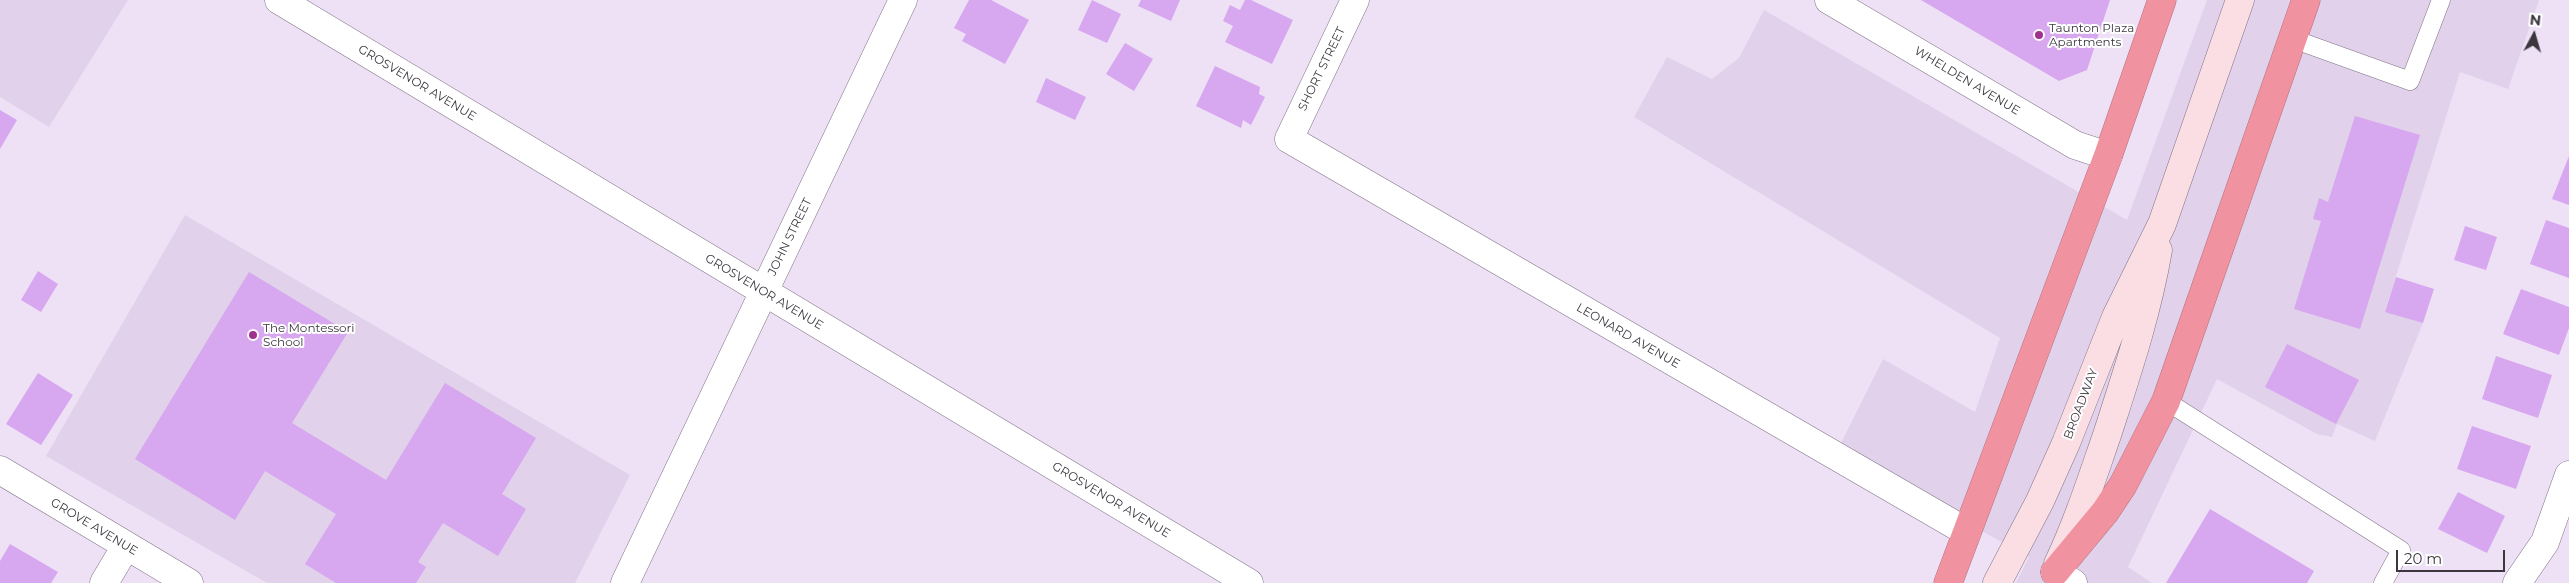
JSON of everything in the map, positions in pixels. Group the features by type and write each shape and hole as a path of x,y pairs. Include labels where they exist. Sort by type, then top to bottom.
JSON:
{"highway":[{"path":"1948,583 2108,156 2162,0"},
{"path":"2059,579 2105,512 2138,458 2166,401 2306,0"}],"main road":[{"name":"BROADWAY","path":"1997,583 2050,479 2116,317 2162,224 2240,0"},
{"name":"BROADWAY","path":"2059,579 2143,323 2162,224"}],"street":[{"name":"GROSVENOR AVENUE","path":"279,0 1249,583"},
{"name":"JOHN STREET","path":"625,583 904,0"},
{"name":"SHORT STREET","path":"1289,139 1355,0"},
{"name":"WHELDEN AVENUE","path":"1829,0 2075,145 2108,156"},
{"name":"LEONARD AVENUE","path":"1289,139 1967,532"},
{"name":"GROVE AVENUE","path":"0,470 189,583"},
{"path":"2517,583 2545,542 2569,475"},
{"path":"104,583 126,546"}],"lane":[{"path":"2293,39 2410,81 2441,0"},
{"path":"2166,401 2401,550 2383,583"}],"shaded area":[{"path":"0,0 128,0 49,127 0,97"},
{"path":"2207,0 2539,0 2508,89 2460,72 2385,311 2423,323 2375,441 2337,424 2332,437 2317,434 2217,379 2128,567 2152,583 2016,583 2029,557 1837,451 1883,359 1975,412 2000,338 1634,117 1667,57 1712,79 1739,58 1764,10 2127,220"},
{"name":"The Montessori School","path":"185,215 630,475 575,583 267,583 46,456"}],"building":[{"path":"969,0 991,0 1029,20 1005,64 962,41 966,34 954,28"},
{"path":"1092,0 1121,14 1107,43 1078,30"},
{"path":"1141,0 1180,0 1171,21 1138,6"},
{"path":"1245,0 1251,0 1293,20 1272,64 1225,42 1233,26 1223,21 1230,5 1240,10"},
{"name":"Taunton Plaza Apartments","path":"1921,0 2110,0 2087,70 2059,81"},
{"path":"1125,43 1153,59 1134,91 1106,74"},
{"path":"1215,66 1260,87 1259,94 1265,97 1251,125 1243,120 1241,128 1196,106"},
{"path":"1046,78 1086,97 1075,120 1036,102"},
{"path":"0,110 17,120 0,149"},
{"path":"2355,116 2420,135 2360,329 2294,309 2321,221 2313,219 2319,198 2328,202"},
{"path":"2569,156 2569,205 2552,199"},
{"path":"2546,220 2569,228 2569,278 2530,264"},
{"path":"2465,226 2497,237 2486,270 2454,260"},
{"path":"38,271 58,284 41,312 21,300"},
{"path":"249,272 348,332 292,423 386,480 445,383 536,438 502,494 526,509 498,556 443,523 418,562 426,567 416,583 336,583 305,564 336,514 265,471 235,520 135,459"},
{"path":"2396,277 2434,289 2423,323 2385,312"},
{"path":"2521,289 2569,307 2569,328 2559,355 2503,334"},
{"path":"2287,344 2359,380 2336,424 2265,387"},
{"path":"2496,356 2552,375 2538,418 2482,399"},
{"path":"38,373 73,395 41,445 6,424"},
{"path":"2472,426 2531,446 2516,489 2457,469"},
{"path":"2458,492 2505,516 2487,553 2438,529"},
{"path":"2210,509 2314,571 2307,583 2166,583"},
{"path":"10,544 58,572 51,583 0,583 0,561"}],"place":[{"name":"Taunton Plaza Apartments","path":"2039,35"},
{"name":"The Montessori School","path":"253,335"}]}
